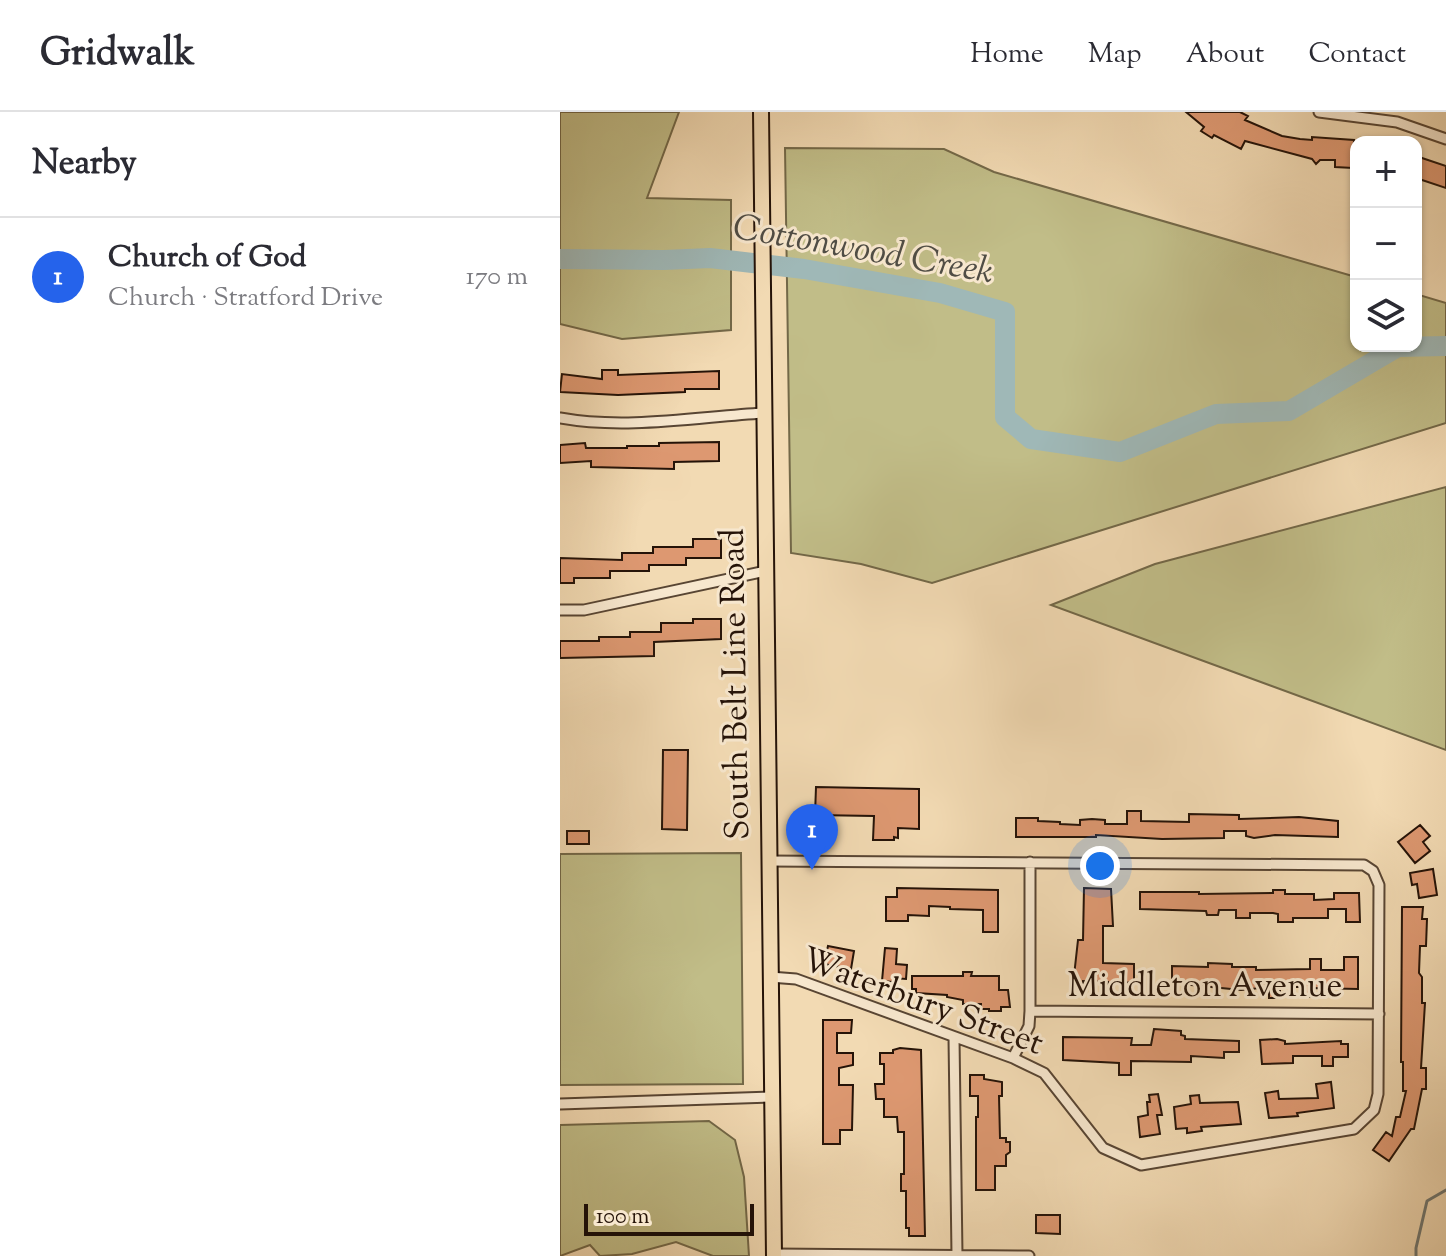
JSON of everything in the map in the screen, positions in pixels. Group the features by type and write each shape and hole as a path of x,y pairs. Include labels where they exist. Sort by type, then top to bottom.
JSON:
{"main road":[{"name":"South Belt Line Road","path":"761,112 774,1255"}],"street":[{"path":"1319,112 1397,122 1446,139"},
{"path":"560,418 584,423 763,413"},
{"path":"560,610 584,610 766,571"},
{"path":"769,861 1364,865 1373,871 1379,885 1379,1014"},
{"path":"1013,1058 1026,1034 1030,1011 1030,862"},
{"name":"Waterbury Street","path":"770,977 796,979 1013,1058 1044,1073 1103,1148 1141,1165 1354,1129 1374,1110 1378,1094 1379,1014"},
{"name":"Middleton Avenue","path":"1030,1011 1379,1014"},
{"path":"954,1038 957,1255"},
{"path":"560,1104 771,1097"},
{"path":"774,1255 1029,1256"}],"shaded area":[{"path":"560,112 679,112 647,198 731,200 731,330 622,339 560,324"},
{"path":"785,148 944,149 994,172 1350,275 1350,352 1422,352 1422,296 1446,303 1446,423 932,583 861,564 791,553"},
{"path":"1446,487 1446,750 1051,605 1155,564"},
{"path":"741,853 743,1084 560,1085 560,854"},
{"path":"709,1121 735,1140 744,1177 749,1256 713,1256 676,1242 632,1254 600,1256 590,1245 560,1256 560,1125"}],"building":[{"path":"1186,112 1240,112 1248,116 1245,120 1282,136 1350,140 1350,168 1335,167 1335,160 1320,160 1316,164 1312,159 1245,141 1241,149 1214,135 1212,138 1201,131 1204,127"},
{"path":"1422,158 1446,166 1446,188 1422,180"},
{"path":"602,370 618,370 618,375 719,371 719,389 618,395 560,392 562,374 602,379"},
{"path":"719,442 719,461 674,462 674,469 591,467 591,461 560,463 560,445 585,443 586,448 627,448 659,446 659,443"},
{"path":"693,539 721,539 721,558 686,558 686,565 649,565 649,571 610,571 610,578 574,578 574,583 560,583 560,558 622,560 622,553 653,553 653,547 693,547"},
{"path":"693,619 721,619 721,639 654,642 654,656 560,658 560,641 599,641 599,637 630,637 630,632 661,632 661,623 693,623"},
{"path":"663,750 688,750 687,830 662,829"},
{"path":"816,787 919,789 919,829 898,828 898,838 894,837 894,840 873,840 874,816 815,815"},
{"path":"1127,811 1141,811 1141,821 1189,822 1189,814 1239,815 1239,819 1299,817 1338,821 1338,837 1275,835 1254,838 1246,836 1246,831 1224,831 1224,838 1016,837 1016,818 1038,818 1038,821 1060,824 1080,825 1080,820 1092,819 1105,820 1105,824 1127,824"},
{"path":"1420,825 1430,836 1423,842 1430,851 1415,863 1398,842"},
{"path":"567,831 589,831 589,844 567,844"},
{"path":"1433,869 1437,895 1419,898 1417,884 1412,885 1410,873"},
{"path":"897,888 998,890 998,932 983,932 983,910 929,906 929,916 908,915 908,921 886,921 886,897 897,897"},
{"path":"1084,888 1111,889 1113,926 1103,926 1103,963 1134,964 1134,982 1108,984 1083,981 1083,985 1073,985 1078,940 1083,940"},
{"path":"1273,890 1285,890 1285,894 1314,894 1314,900 1334,899 1334,893 1359,893 1360,922 1346,922 1346,909 1328,909 1328,918 1293,918 1293,922 1278,922 1278,914 1273,913 1250,913 1250,918 1236,918 1236,910 1219,910 1218,915 1207,915 1206,911 1140,909 1140,892 1273,893"},
{"path":"1402,907 1423,907 1422,919 1427,919 1426,946 1420,946 1419,973 1422,977 1422,1003 1425,1003 1421,1068 1426,1068 1426,1089 1422,1089 1414,1129 1389,1161 1373,1150 1386,1132 1392,1136 1406,1091 1403,1091 1401,1062"},
{"path":"828,946 854,951 851,969 824,964"},
{"path":"885,948 897,949 896,964 907,965 906,979 882,981"},
{"path":"1344,957 1358,957 1358,989 1312,988 1312,997 1301,997 1301,987 1280,987 1280,998 1269,998 1269,987 1241,990 1172,983 1172,966 1208,967 1208,963 1256,967 1256,970 1310,969 1310,959 1321,959 1321,970 1344,970"},
{"path":"963,972 972,972 971,976 999,976 999,990 1008,990 1010,1007 989,1011 981,1009 981,1004 963,1004 963,1000 947,995 916,993 916,989 912,989 912,976 963,976"},
{"path":"823,1020 852,1020 851,1033 837,1033 837,1053 853,1053 853,1065 839,1068 839,1085 853,1085 852,1130 840,1130 840,1144 823,1144"},
{"path":"1154,1029 1181,1031 1185,1039 1239,1041 1239,1052 1224,1052 1224,1058 1191,1056 1191,1062 1131,1061 1131,1075 1119,1075 1119,1063 1063,1060 1063,1037 1132,1038 1131,1045 1151,1045"},
{"path":"1260,1040 1285,1041 1285,1044 1341,1041 1341,1044 1348,1044 1348,1057 1333,1057 1333,1066 1322,1066 1322,1056 1293,1056 1293,1063 1262,1064"},
{"path":"893,1050 921,1050 925,1236 909,1236 909,1228 906,1228 906,1191 901,1191 904,1132 898,1132 897,1117 884,1117 884,1099 876,1099 875,1084 884,1084 884,1064 880,1064 880,1053 893,1053"},
{"path":"970,1075 984,1075 984,1079 1002,1082 1002,1096 999,1096 1000,1138 1010,1142 1010,1152 1006,1155 1006,1166 995,1166 995,1190 976,1190 978,1096 970,1096"},
{"path":"1331,1082 1334,1108 1297,1113 1298,1116 1269,1118 1265,1093 1278,1091 1279,1099 1318,1098 1316,1084"},
{"path":"1158,1094 1162,1115 1157,1115 1160,1134 1140,1137 1138,1117 1148,1115 1149,1095"},
{"path":"1199,1095 1200,1103 1238,1102 1241,1124 1201,1127 1202,1131 1187,1133 1187,1128 1176,1129 1174,1107 1191,1104 1190,1096"},
{"path":"1036,1215 1060,1215 1060,1234 1036,1233"}],"waterway":[{"name":"Cottonwood Creek","path":"560,259 710,258 804,269 940,293 1005,312 1005,417 1031,439 1120,452 1216,414 1289,411 1398,347 1446,346"},
{"path":"1416,1256 1427,1201 1446,1190"}],"place":[{"name":"Church of God","path":"812,870"}]}
